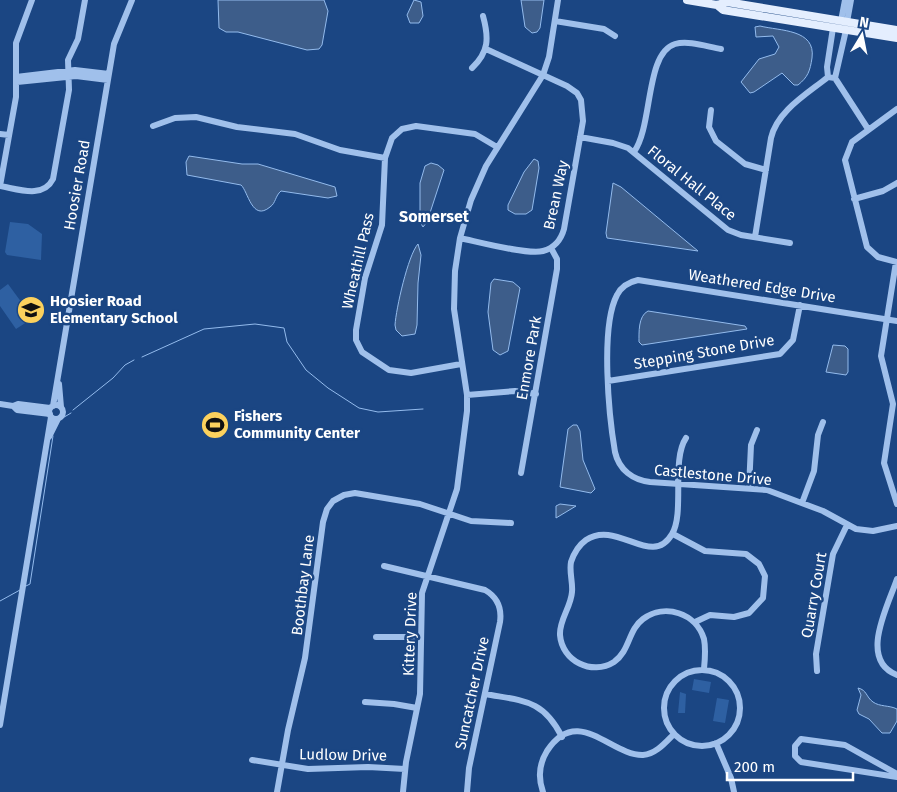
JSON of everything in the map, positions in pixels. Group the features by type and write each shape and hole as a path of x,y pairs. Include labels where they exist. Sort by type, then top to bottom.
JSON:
{"main road":[{"path":"687,0 717,5 727,2 845,24 897,30"},
{"path":"717,5 723,10 833,28 845,24 897,38"}],"street":[{"path":"32,0 16,43 16,79 0,186 38,191 46,189 52,182 69,90 69,57 78,39 85,0"},
{"name":"Hoosier Road","path":"0,725 46,440 116,38 132,0"},
{"name":"Kittery Drive","path":"403,792 405,769 421,679 421,600 426,576 459,481 467,395 461,364 454,302 455,271 460,238 473,195 497,146 543,75 549,57 558,0"},
{"path":"845,0 845,24"},
{"path":"755,237 772,133 779,119 831,77 851,0"},
{"path":"472,68 486,49 487,33 483,16"},
{"path":"555,21 604,29 615,36"},
{"path":"833,28 831,77 868,129"},
{"path":"634,152 643,136 655,67 662,53 678,43 721,49"},
{"name":"Brean Way","path":"460,238 534,251 551,248 561,238 584,112 579,96 571,88 486,49"},
{"path":"16,79 83,70 109,77"},
{"path":"897,109 852,142 846,152 846,171 863,238 869,250 878,257 896,262 881,356 893,404 884,463 897,504"},
{"path":"711,110 709,126 716,141 748,166 766,170"},
{"path":"153,126 175,118 196,117 237,127 295,134 340,150 385,158"},
{"name":"Wheathill Pass","path":"461,364 415,373 397,372 374,362 363,354 358,346 356,330 364,283 382,223 385,158 390,141 398,132 416,126 468,132 478,135 497,146"},
{"path":"0,134 9,135"},
{"name":"Floral Hall Place","path":"580,137 617,144 634,152 725,228 736,234 790,243"},
{"path":"854,199 883,191 897,183"},
{"name":"Enmore Park","path":"521,473 557,269 557,259 551,248"},
{"name":"Weathered Edge Drive","path":"625,286 635,280 646,280 897,321"},
{"name":"Castlestone Drive","path":"625,286 615,299 606,353 614,449 620,465 630,475 641,481 770,491 823,511 847,525 870,531 897,526"},
{"name":"Stepping Stone Drive","path":"608,381 777,355 787,349 793,340 800,305"},
{"name":"Hoosier Road","path":"46,440 63,414 58,378"},
{"path":"467,395 514,391 536,394"},
{"path":"0,404 13,406 17,410 51,411 61,407"},
{"path":"51,411 58,419"},
{"path":"802,503 814,471 818,435 823,422"},
{"path":"748,488 751,445 756,430"},
{"path":"686,438 680,450 676,521 672,534 664,542 655,546 641,546 620,536 606,534 592,537 581,544 572,561 572,595 562,624 561,640 567,653 577,663 590,667 601,667 620,657 635,627 652,614 674,612 694,622 704,640 704,669"},
{"name":"Boothbay Lane","path":"277,792 288,730 304,664 313,609 319,548 328,506 341,496 355,494 420,504 478,522 511,523"},
{"name":"Quarry Court","path":"817,671 816,654 833,554 847,525"},
{"path":"672,534 705,551 746,554 756,560 764,573 764,595 752,611 734,617 710,615 694,622"},
{"path":"384,566 426,576"},
{"name":"Suncatcher Drive","path":"426,576 485,590 496,600 500,618 469,768 467,792"},
{"path":"897,579 877,647 882,664 897,675"},
{"path":"376,637 421,637"},
{"path":"704,669 726,678 735,688 740,700 740,713 736,726 728,736 716,743 694,745 674,734 664,714 667,692 682,674 704,669"},
{"path":"485,694 536,705 552,718 562,737"},
{"path":"365,702 392,703 417,708"},
{"path":"543,792 540,776 542,762 548,749 562,737 580,732 591,733 623,751 642,755 660,748 674,734"},
{"path":"804,738 845,745 897,776 801,762 795,756 795,746 797,742 804,738"},
{"path":"716,743 734,792"},
{"name":"Ludlow Drive","path":"252,760 308,769 368,767 405,769"}],"shaded area":[{"path":"218,0 324,0 328,11 322,45 319,49 307,50 238,32 226,32 219,28"},
{"path":"414,0 421,2 423,16 419,23 410,23 407,15"},
{"path":"521,0 544,0 540,28 537,32 532,33 525,27"},
{"path":"760,26 795,33 803,36 808,41 812,49 810,67 804,79 798,85 794,85 782,73 750,93 741,82 759,59 775,54 779,47 773,36 756,37 755,27"},
{"path":"189,156 242,164 258,164 335,187 337,196 328,198 281,191 272,205 264,211 259,211 251,204 241,185 187,175 186,162"},
{"path":"534,159 538,161 539,168 532,210 526,214 515,214 508,210 508,205 524,172"},
{"path":"431,163 438,165 444,170 427,222 423,227 420,222 420,183 425,166"},
{"path":"613,183 621,187 698,251 607,238 606,233"},
{"path":"10,222 28,224 42,234 41,260 7,255 5,252"},
{"path":"418,244 421,255 417,325 415,334 402,336 396,330 395,325 398,307 410,259"},
{"path":"494,279 513,282 520,288 508,351 500,355 493,350 488,312 491,283"},
{"path":"8,284 33,318 16,329 0,306 0,290"},
{"path":"648,311 745,326 747,329 642,345 639,342 640,325 642,317"},
{"path":"833,345 845,346 848,349 848,372 846,375 826,372"},
{"path":"573,425 577,425 580,431 583,460 595,489 591,493 560,487 568,429"},
{"path":"560,504 576,506 556,518 556,506"},
{"path":"694,679 711,682 709,693 692,690"},
{"path":"858,688 863,690 876,704 897,709 897,721 890,733 882,733 869,719 859,714 857,710 861,695"},
{"path":"680,692 686,694 685,713 678,713"},
{"path":"717,698 729,700 725,723 713,721"}],"waterway":[{"path":"142,357 204,329 255,324 284,328 287,342 306,370 328,388 359,408 378,412 423,409"},
{"path":"73,410 113,378 125,365 134,360"},
{"path":"61,419 71,413"},
{"path":"26,586 30,584 53,436"},
{"path":"0,601 20,590"}],"place":[{"name":"Hoosier Road Elementary School","path":"31,310"},
{"name":"Fishers Community Center","path":"215,425"}],"district":[{"name":"Somerset","path":"434,216"}]}
